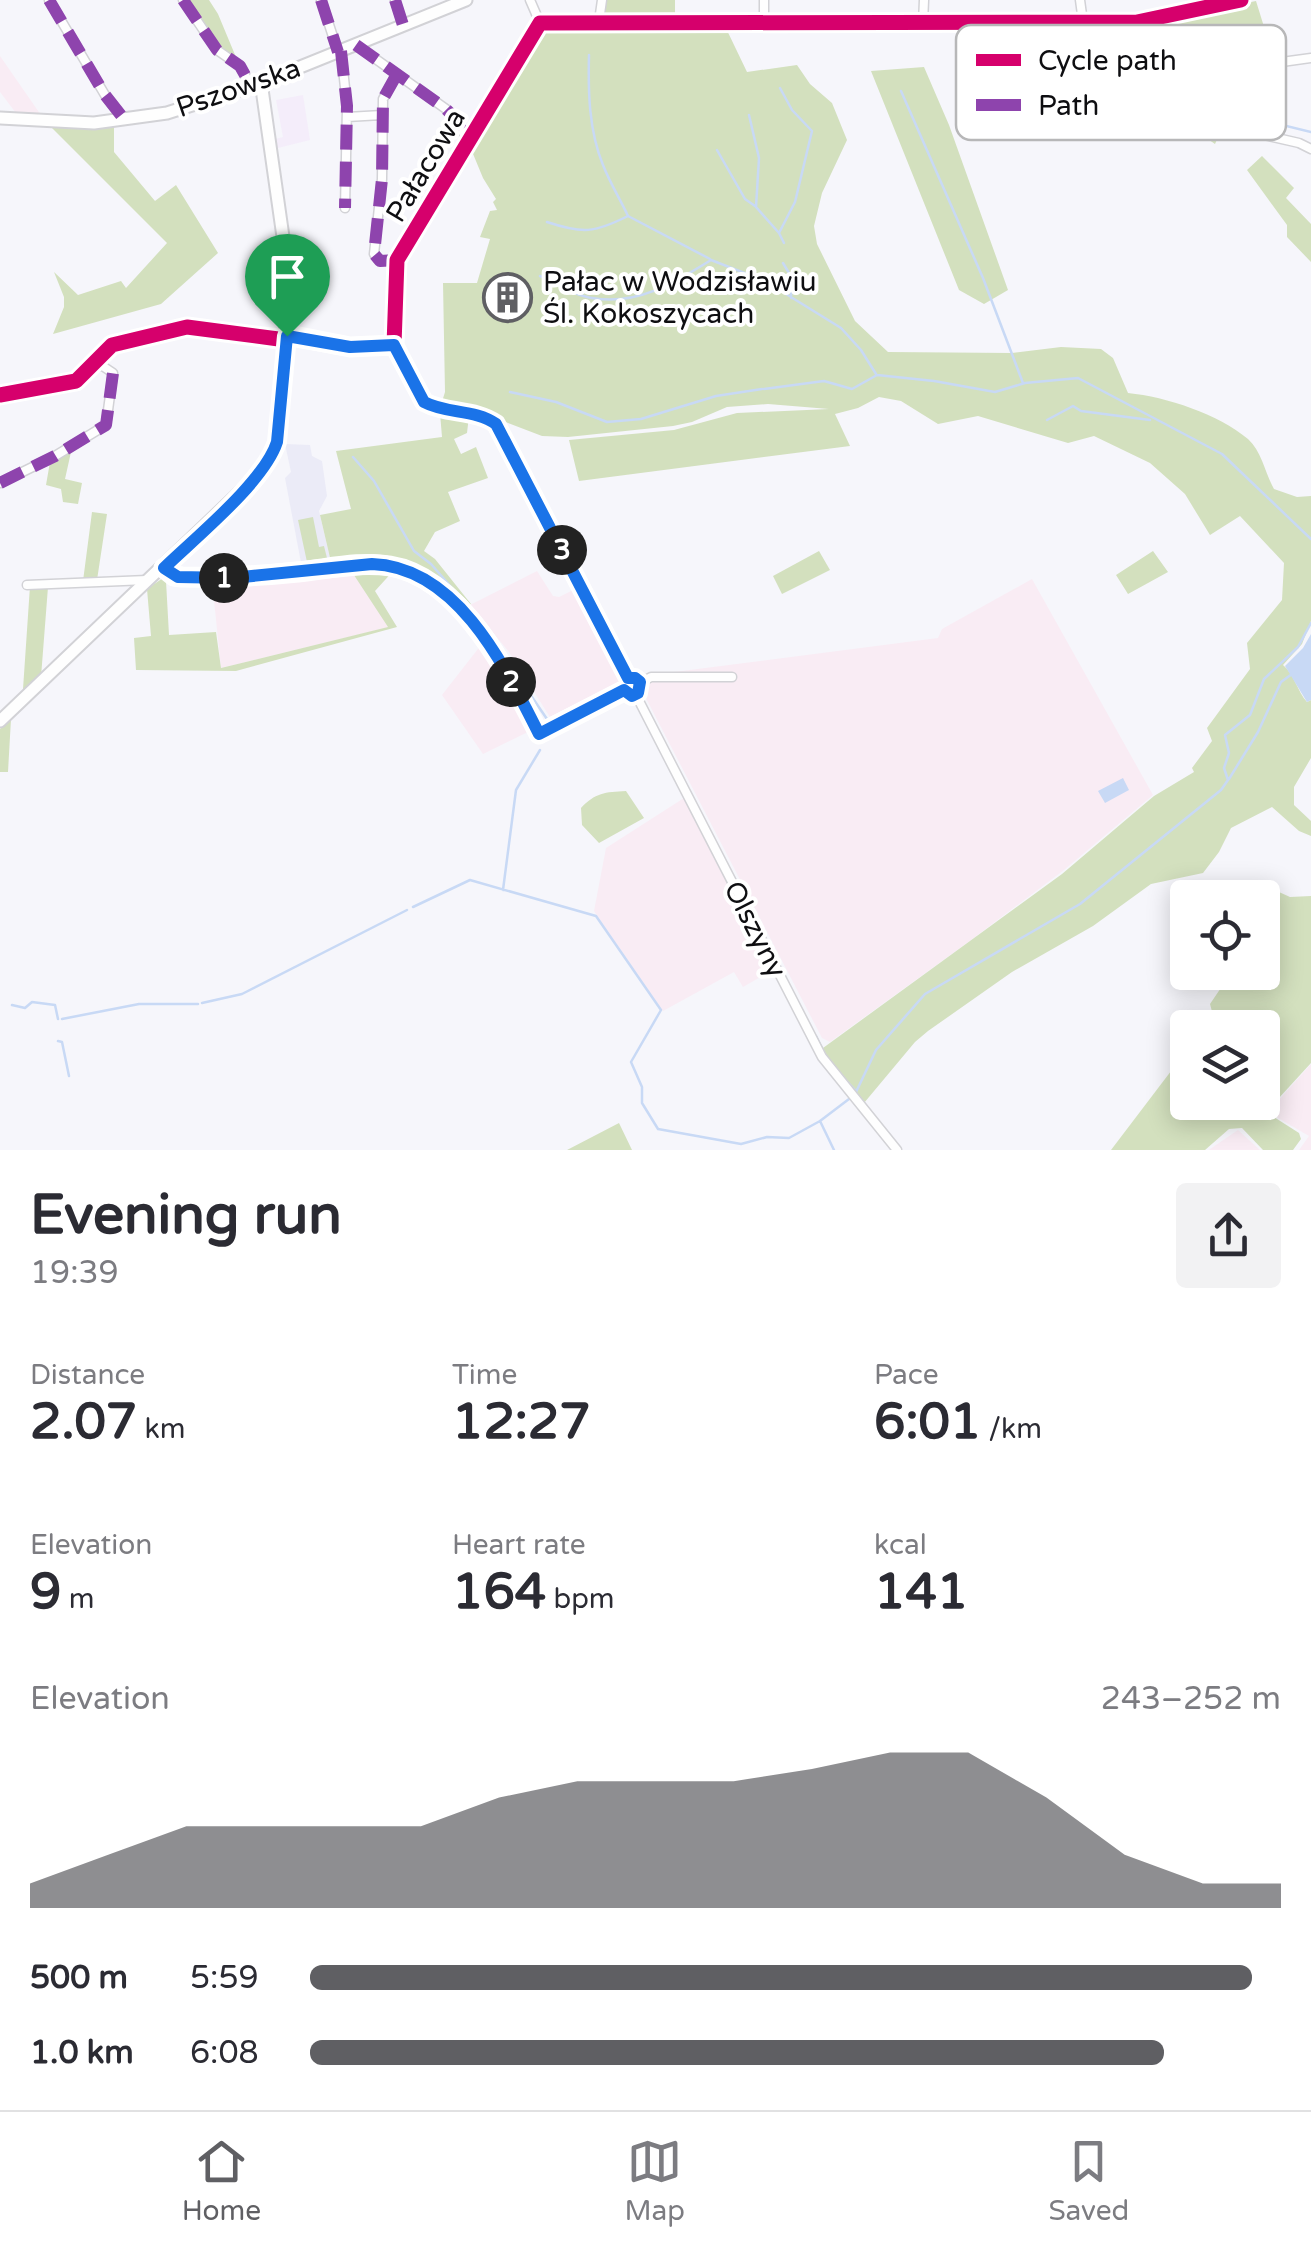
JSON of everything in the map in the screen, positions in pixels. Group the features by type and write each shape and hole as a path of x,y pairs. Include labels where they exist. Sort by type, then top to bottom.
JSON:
{"main road":[{"name":"Pszowska","path":"0,118 94,123 167,113 255,84 466,0"},
{"path":"0,721 164,568 255,479 272,457 277,442 290,279 265,116 255,84"}],"street":[{"path":"49,0 105,95 124,118"},
{"path":"183,0 217,50 240,66 255,84"},
{"path":"321,0 339,51 347,117 345,208"},
{"path":"395,0 403,25"},
{"path":"530,0 540,23 1136,22 1241,0"},
{"path":"599,21 602,0"},
{"path":"764,0 764,22"},
{"path":"924,0 924,23"},
{"path":"1080,0 1084,22"},
{"name":"Pałacowa","path":"394,345 398,260 540,23"},
{"name":"Pałacowa","path":"356,44 446,109 456,118 468,142"},
{"path":"1286,61 1311,58"},
{"path":"398,74 386,92 382,115 382,178 374,254 380,261 398,260"},
{"path":"347,117 382,115"},
{"path":"1286,139 1311,149"},
{"path":"0,395 76,382 107,348 187,327 350,347 394,345 424,402 487,418 496,424 628,678"},
{"path":"0,483 38,466 106,425 113,373 95,361"},
{"path":"164,568 182,578 232,578 372,564 417,574 445,593 477,630 513,684 539,734 624,690"},
{"path":"27,584 150,580"},
{"path":"640,682 652,677 732,677"},
{"path":"628,678 640,682 636,694 629,695 624,690 628,678"},
{"name":"Olszyny","path":"636,694 822,1057 898,1150"}],"shaded area":[{"path":"0,56 43,118 19,117 0,92"},
{"path":"301,82 310,140 274,149 275,139 283,137 276,100 303,95"},
{"path":"285,444 310,445 312,456 322,461 327,496 319,511 331,562 328,564 302,568 285,478 291,472"},
{"path":"350,569 389,627 221,668 212,581 275,579"},
{"path":"537,571 553,596 573,590 624,684 553,722 509,652 470,605"},
{"path":"1032,579 1153,795 1064,870 830,1042 822,1038 635,677 938,638 942,629"},
{"path":"481,645 532,730 483,754 442,695"},
{"path":"684,798 773,970 743,987 734,972 663,1011 594,911 606,848"},
{"path":"1311,1064 1311,1150 1299,1150 1309,1136 1280,1119 1280,1099"},
{"path":"1238,1130 1260,1150 1209,1150 1213,1147"}],"green space":[{"path":"185,0 209,0 238,62 224,55"},
{"path":"606,0 675,0 675,20 604,19"},
{"path":"1256,1 1263,25 1165,25 1163,20"},
{"path":"723,22 747,72 797,65 810,84 832,103 847,140 822,193 814,226 817,244 855,321 888,352 1101,349 1113,358 1128,393 1159,398 1222,422 1253,444 1274,489 1297,497 1311,496 1311,621 1302,644 1283,665 1307,702 1311,700 1311,758 1294,787 1294,805 1311,821 1311,836 1299,831 1272,807 1231,828 1203,873 1151,884 1093,926 1012,972 928,1031 864,1103 831,1064 823,1048 1062,874 1154,796 1194,772 1192,768 1212,741 1207,728 1250,669 1247,643 1282,600 1284,563 1240,516 1210,535 1185,494 1150,463 1094,436 1068,443 978,416 938,424 901,401 879,397 835,414 850,446 579,481 569,440 674,430 737,413 829,409 768,404 727,407 673,426 568,437 542,436 485,414 441,405 445,392 443,283 477,283 490,239 480,237 490,211 497,210 493,202 496,199 471,149 541,30 567,25"},
{"path":"924,67 1008,290 984,304 959,290 871,71"},
{"path":"114,124 114,152 155,201 176,185 218,253 161,304 53,334 64,307 54,272 78,295 121,281 126,288 167,243 51,127"},
{"path":"1262,156 1294,188 1286,198 1311,224 1311,262 1287,237 1287,225 1247,170"},
{"path":"440,413 469,416 467,433 454,439 461,454 476,447 488,478 448,492 460,521 435,532 424,551 471,604 463,607 419,571 372,561 331,562 320,515 351,509 336,451 442,437"},
{"path":"71,452 65,479 82,483 78,504 63,502 61,489 46,485 50,462"},
{"path":"92,512 107,514 97,580 83,581"},
{"path":"313,517 319,547 324,546 327,558 307,562 298,520"},
{"path":"819,551 830,570 782,594 773,576"},
{"path":"1153,551 1168,572 1128,594 1116,575"},
{"path":"350,569 395,569 375,591 397,627 236,671 136,670 134,638 151,636 147,589 163,578 169,635 216,632 221,668 388,627"},
{"path":"30,586 48,587 41,677 26,691 23,689"},
{"path":"11,719 8,772 0,772 0,729"},
{"path":"626,791 644,818 599,843 582,825 581,808 601,794"},
{"path":"1280,892 1290,897 1311,896 1311,1063 1280,1097 1280,1010 1212,1010 1210,1004 1219,990 1280,990"},
{"path":"1170,1072 1170,1120 1279,1120 1299,1133 1301,1139 1293,1150 1263,1150 1242,1128 1229,1129 1205,1150 1111,1150"},
{"path":"619,1123 632,1150 567,1150"}],"water":[{"path":"1311,634 1311,700 1307,702 1285,666"},
{"path":"1123,778 1129,790 1105,803 1098,791"}],"waterway":[{"path":"589,55 589,97 598,152 628,216"},
{"path":"780,88 792,110 812,131 795,202 779,233 784,243"},
{"path":"901,91 983,278 1023,383"},
{"path":"749,115 759,158 756,207 779,233"},
{"path":"1286,126 1311,132"},
{"path":"717,150 745,199 755,206"},
{"path":"547,222 588,230 628,216 710,259"},
{"path":"540,276 586,297 624,299 669,284 711,260 773,284"},
{"path":"783,263 792,278 791,298"},
{"path":"778,289 841,328 876,374"},
{"path":"764,389 824,381 852,389 877,375 995,392 1025,383 1078,378 1222,454 1311,539"},
{"path":"510,392 556,402 607,422 641,419 716,396 762,389"},
{"path":"1047,420 1073,406 1081,411 1150,420"},
{"path":"353,457 374,481 414,551 431,564 479,619 549,722"},
{"path":"856,1092 876,1050 925,994 1080,904 1221,790 1228,780 1224,768 1229,753 1225,735 1250,715 1264,679 1298,647 1311,623"},
{"path":"1229,779 1258,732 1281,682 1292,674"},
{"path":"503,890 516,790 540,750"},
{"path":"413,907 470,880 596,916 661,1010 631,1062 642,1087 642,1103 658,1129 741,1144 767,1137 789,1138 849,1099"},
{"path":"202,1003 242,994 407,910"},
{"path":"62,1019 139,1004 198,1004"},
{"path":"12,1005 55,1005 58,1019"},
{"path":"816,1036 826,1057"},
{"path":"58,1041 62,1042 69,1076"},
{"path":"838,1072 856,1091"},
{"path":"820,1121 834,1150"}],"marked path":[{"path":"49,0 105,95 124,119"},
{"path":"183,0 217,50 240,66 251,86"},
{"path":"321,0 338,52"},
{"path":"395,0 403,25"},
{"path":"356,45 446,109 468,142"},
{"path":"341,51 347,106 345,208"},
{"path":"397,74 383,99 382,179 374,254 380,261 397,260"},
{"path":"0,483 106,425 113,373 95,361"}],"cycle path":[{"path":"0,395 76,381 112,345 187,327 286,340 287,336 294,336 350,347 394,345 397,260 540,23 1137,22 1241,0"},
{"path":"164,568 174,576 211,577 367,564 415,574 439,589 480,632 539,734 624,691"}],"place":[{"name":"Pałac w Wodzisławiu Śl. Kokoszycach","path":"508,297"}],"route":[{"path":"287,336 350,347 394,345 424,402 487,418 496,424 628,678 640,682 638,693 632,696 624,690 539,734 513,684 477,630 445,593 417,574 372,564 232,578 182,578 164,568 255,479 272,457 277,442 287,336"}]}
